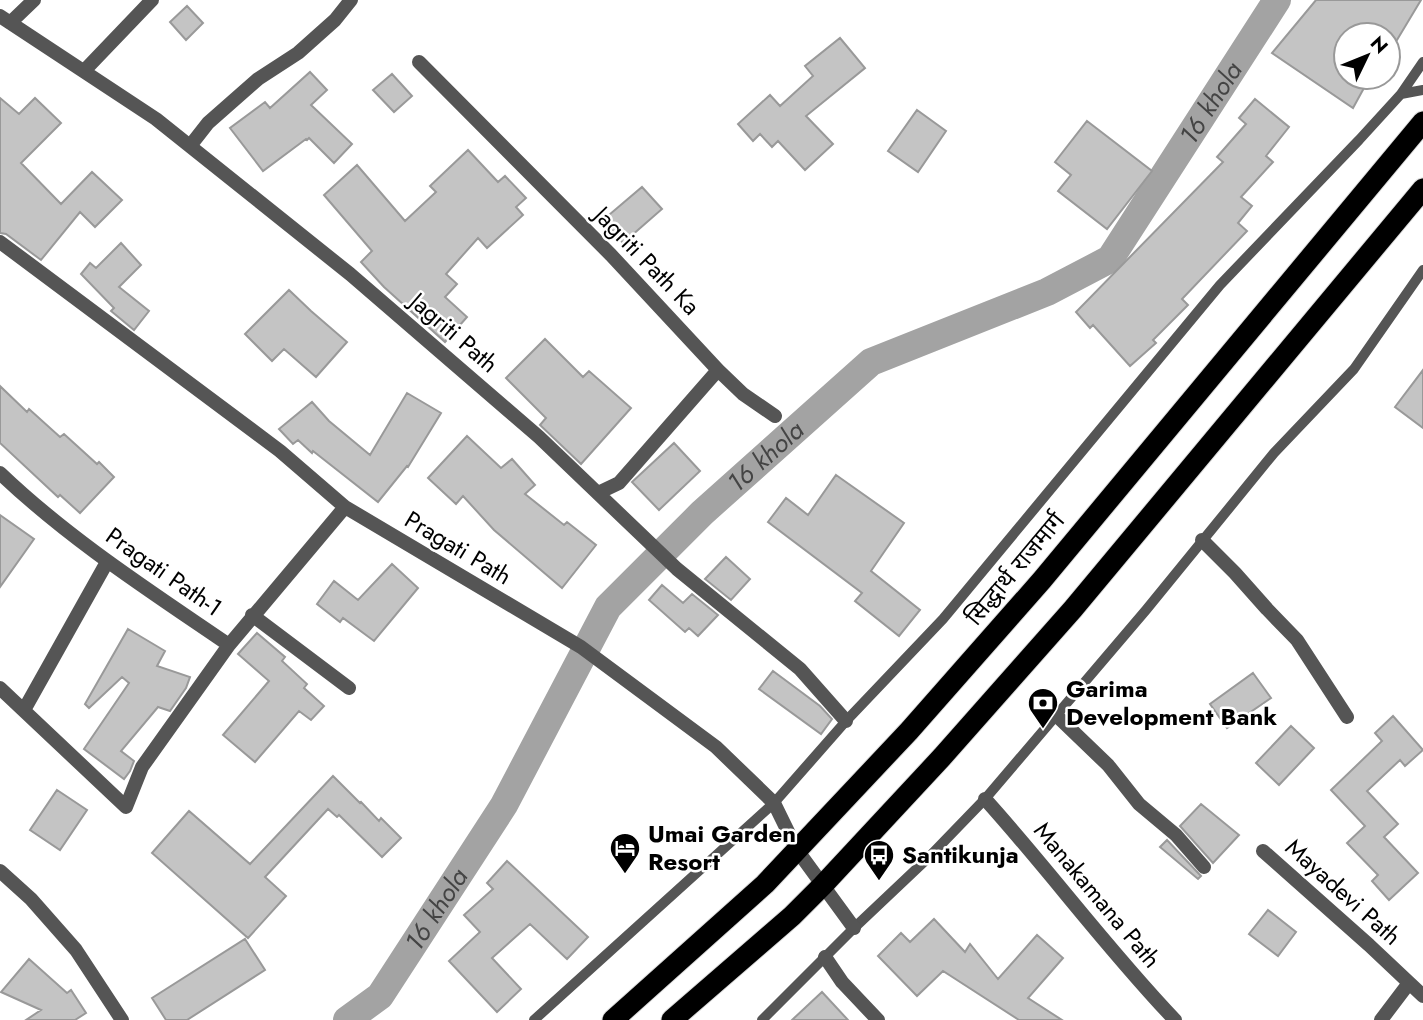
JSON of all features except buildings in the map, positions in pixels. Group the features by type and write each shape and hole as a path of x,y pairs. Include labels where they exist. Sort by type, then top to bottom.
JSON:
{"highway":[{"name":"सिद्धार्थ राजमार्ग","path":"614,1020 765,884 909,731 1042,580 1423,122"},
{"path":"672,1020 792,916 942,757 1073,609 1423,189"}],"street":[{"path":"5,19 34,0"},
{"path":"84,71 152,0"},
{"path":"190,146 208,123 258,79 298,53 335,20 351,0"},
{"name":"Jagriti Path","path":"5,19 156,119 350,274 539,436 677,569 800,669 846,721"},
{"name":"Jagriti Path Ka","path":"419,62 611,255 718,370 743,394 775,416"},
{"name":"Pragati Path","path":"0,242 280,451 345,507 581,647 716,747 774,803 797,850 854,928"},
{"path":"598,493 619,483 718,370"},
{"path":"0,495 4,476"},
{"name":"Pragati Path-1","path":"4,476 107,562 229,645 345,507"},
{"path":"1202,540 1297,640 1347,717"},
{"path":"24,710 107,562"},
{"path":"253,615 349,688"},
{"path":"0,688 126,807 142,767 229,645"},
{"path":"1056,715 1108,765 1139,804 1177,835 1204,867"},
{"name":"Manakamana Path","path":"985,799 1141,985 1175,1020"},
{"name":"Mayadevi Path","path":"1263,851 1423,996"},
{"path":"0,871 31,899 76,950 122,1020"},
{"path":"825,957 842,982 878,1020"},
{"path":"1381,1020 1409,983"}],"lane":[{"path":"534,1020 774,803 846,721 943,619 1220,285 1401,94 1423,62"},
{"path":"1401,94 1423,90"},
{"path":"762,1020 985,799 1146,610 1274,453 1354,369 1423,270"}],"waterway":[{"name":"16 khola","path":"347,1020 380,996 504,805 608,607 702,513 871,362 1047,292 1110,259 1277,0"}],"place":[{"name":"Garima Development Bank","path":"1043,730"},
{"name":"Umai Garden Resort","path":"625,875"},
{"name":"Santikunja","path":"879,882"}]}
